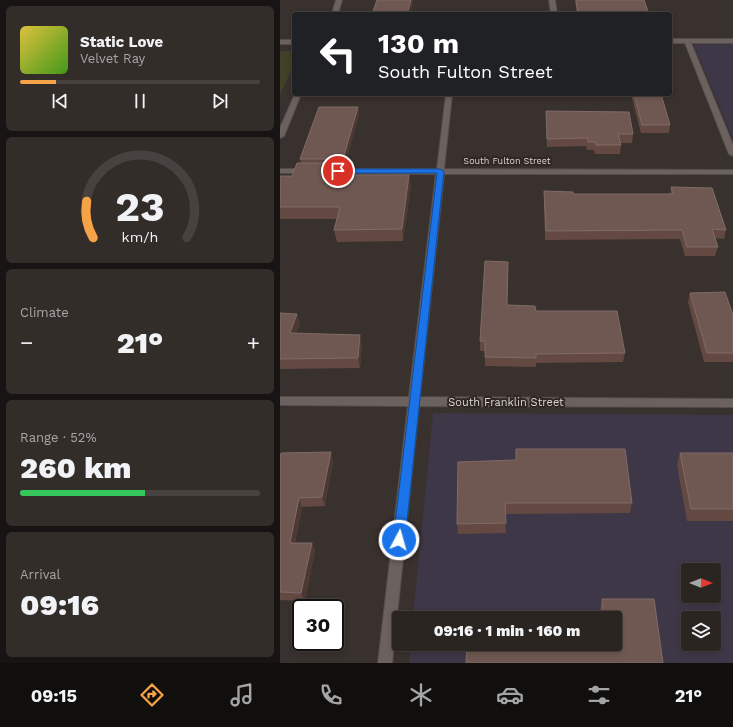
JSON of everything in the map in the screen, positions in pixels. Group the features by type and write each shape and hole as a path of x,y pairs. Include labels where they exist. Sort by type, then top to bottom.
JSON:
{"street":[{"path":"336,12 339,0"},
{"path":"552,0 554,12"},
{"path":"687,41 733,154"},
{"path":"672,42 733,41"},
{"path":"280,42 292,42"},
{"path":"280,136 297,96"},
{"path":"385,663 449,96"},
{"name":"South Fulton Street","path":"280,171 733,172"},
{"name":"South Franklin Street","path":"280,401 733,403"}],"shaded area":[{"path":"693,43 733,43 733,139"},
{"path":"433,413 733,415 733,663 409,663 410,651 622,651 622,611 414,611"}],"green space":[{"path":"280,51 292,51 292,68 280,95"}],"building":[{"path":"377,0 411,0 408,12 373,12"},
{"path":"576,0 644,0 648,12 578,12"},
{"path":"635,96 662,96 670,125 642,125"},
{"path":"319,107 358,107 343,159 300,159"},
{"path":"546,111 629,112 633,134 618,134 621,145 596,145 595,142 588,142 587,138 547,139"},
{"path":"297,163 340,163 336,175 409,175 402,229 334,230 340,207 280,207 280,176 292,176"},
{"path":"671,187 712,188 726,230 712,229 718,247 687,247 682,230 546,231 544,191 573,192 573,194 673,194"},
{"path":"485,261 508,262 507,305 535,306 536,311 617,311 625,353 536,354 536,358 485,357 485,341 480,341"},
{"path":"725,292 733,315 733,353 707,353 690,293"},
{"path":"280,313 297,314 290,333 360,335 358,358 280,359"},
{"path":"516,449 625,449 632,503 505,503 506,523 457,524 458,462 516,460"},
{"path":"331,452 322,497 299,498 290,543 312,543 301,593 280,592 281,453"},
{"path":"680,453 733,453 733,509 691,509"},
{"path":"602,599 654,599 663,663 466,663 467,651 622,651 622,611 603,611"}],"route":[{"path":"338,171 440,171 399,540"}]}
